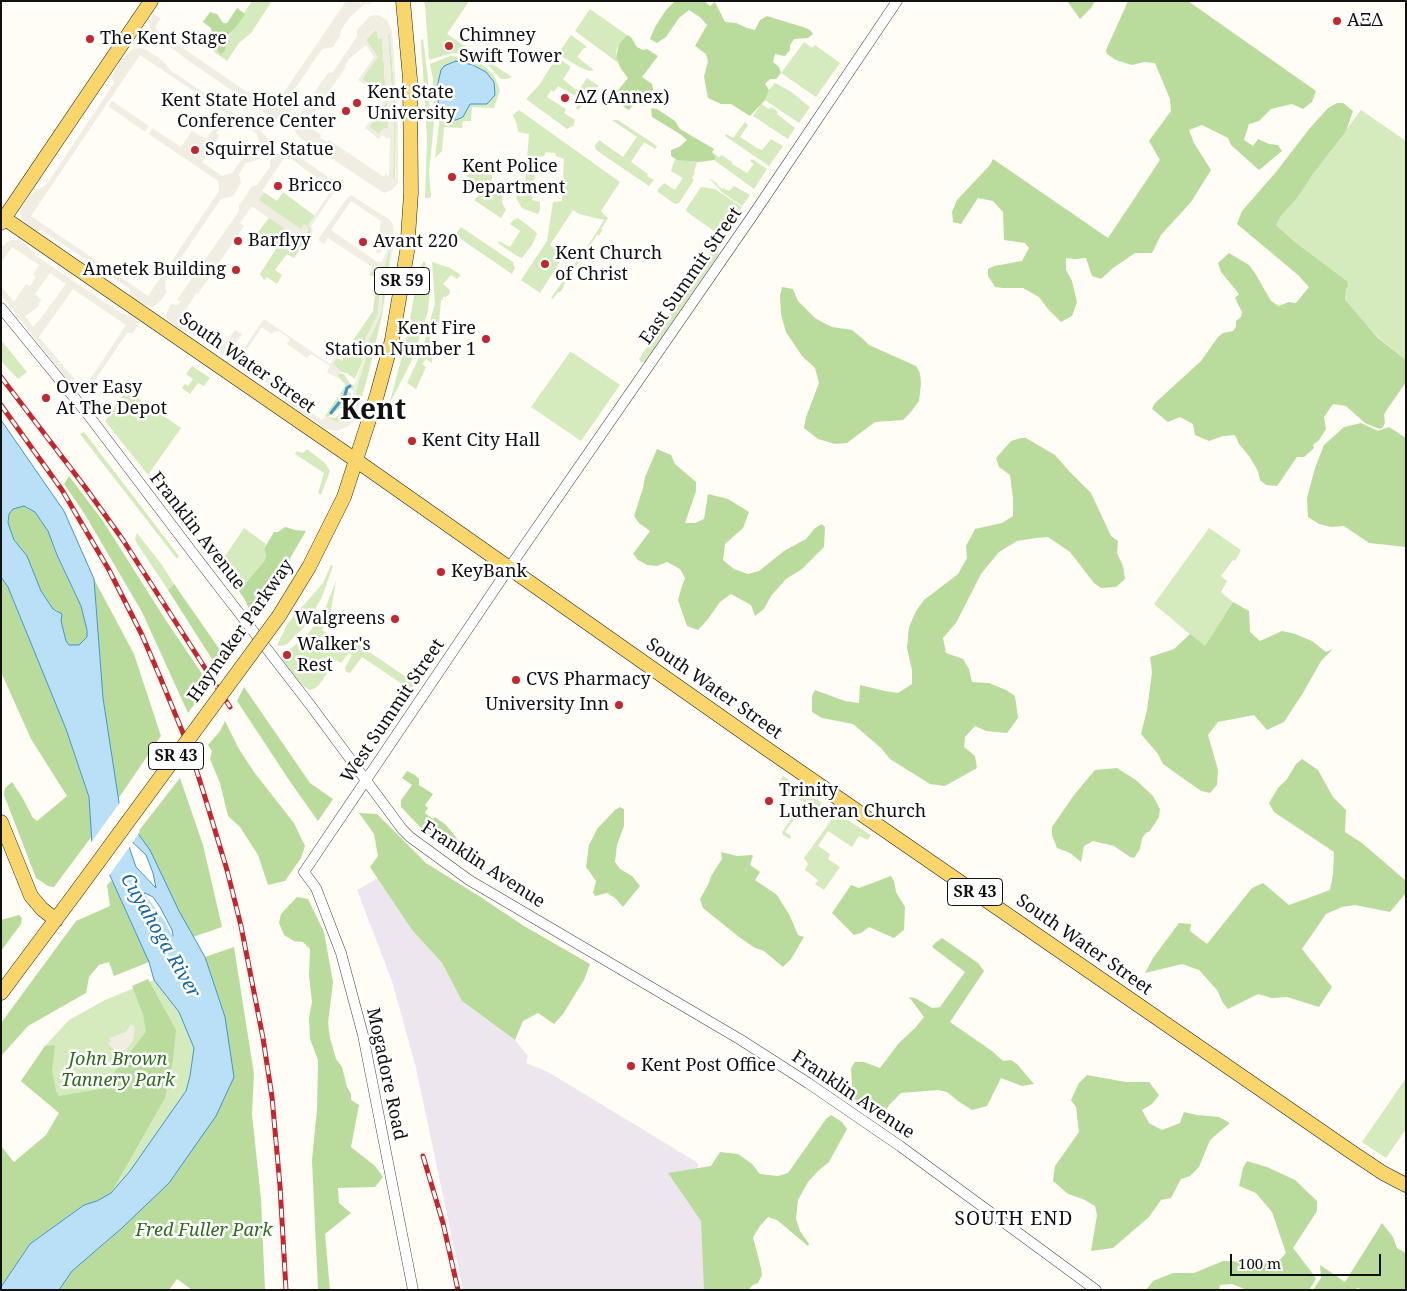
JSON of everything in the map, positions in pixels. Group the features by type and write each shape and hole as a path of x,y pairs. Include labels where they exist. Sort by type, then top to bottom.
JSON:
{"main road":[{"path":"2,219 151,1"},
{"name":"Haymaker Parkway","path":"1,993 278,616 302,580 344,497 357,461 392,340 407,252 410,223 410,79 403,1"},
{"name":"South Water Street","path":"2,219 357,461 629,653 1314,1126 1383,1173 1406,1186"},
{"path":"1,822 32,896 42,909 56,920"}],"street":[{"name":"East Summit Street","path":"509,568 781,175 897,1"},
{"name":"Franklin Avenue","path":"1,308 90,417 402,828 427,851 469,880 808,1083 900,1146 1096,1290"},
{"name":"West Summit Street","path":"304,872 509,568"},
{"name":"Mogadore Road","path":"304,872 316,888 341,953 360,1026 413,1290"}],"shaded area":[{"path":"346,1 361,1 367,3 373,1 369,4 364,4 350,17 333,47 322,49 290,96 292,108 283,118 275,119 268,115 193,64 154,35 149,26 153,14 161,18 155,27 157,30 270,108 276,100 278,101"},
{"path":"378,15 387,20 392,31 398,117 398,183 392,190 384,193 298,136 293,127 297,118 328,73 333,72 352,44 357,36 357,30 370,16","holes":["374,30 377,32 378,39 382,39 386,96 362,79 378,57 366,40","390,34 396,114 395,179 393,178 394,122 388,35","366,45 374,57 358,80 385,99 365,128 379,139 382,135 388,139 390,137 389,177 386,174 384,177 329,140 327,142 307,125 346,67 349,59","387,101 388,128 383,129 379,134 369,127"]},
{"path":"141,48 147,50 164,62 170,70 261,131 268,141 258,160 246,163 240,172 241,183 233,196 221,199 165,281 166,293 153,307 141,304 129,297 130,289 41,230 37,232 33,230 24,222 20,213 31,194 47,184 114,83 111,77 124,57 133,49","holes":["140,55 257,134 259,142 253,154 244,156 232,173 222,176 202,162 216,142 219,135 216,133 228,116 224,114 206,139 192,131 181,147 152,128 149,134 218,181 219,191 148,296 31,216"]},
{"path":"112,101 149,126 145,132 108,106"},
{"path":"281,150 289,150 337,183 339,190 338,194 333,194 311,226 313,231 310,235 313,237 308,245 252,206 240,223 244,226 184,313 185,319 189,324 223,345 235,330 242,334 226,357 189,331 184,332 172,324 166,317 167,312 171,304 178,305 181,301 177,300 239,211 239,205 251,187 257,185 270,167 270,161","holes":["286,155 332,189 308,225 311,231 309,234 307,233 309,230 307,226 304,224 301,229 259,200 264,193 262,191"]},
{"path":"351,195 390,220 393,225 394,242 381,322 374,349 382,315 390,248 383,271 381,313 368,342 356,390 356,402 360,402 366,382 362,398 353,421 349,426 336,431 327,429 284,402 286,396 235,361 264,319 330,364 335,357 337,358 333,364 341,372 337,376 340,378 327,372 330,366 311,354 307,358 287,344 290,339 279,331 272,334 262,327 241,358 304,401 302,403 305,405 303,407 322,420 326,416 337,422 345,422 350,419 353,408 353,390 362,362 366,338 378,314 381,268 379,266 375,267 369,275 372,267 328,238 324,244 319,241 319,238","holes":["351,201 381,221 376,253 381,253 383,240 388,241 387,250 382,262 377,262 331,230"]},
{"path":"11,240 19,240 28,246 35,255 121,313 135,318 138,324 133,333 127,333 87,392 80,393 75,390 1,295 1,286 14,302 26,284 30,286 36,277 33,274 39,265 12,247 1,263 1,247","holes":["50,273 66,284 33,327 25,316 38,307 41,299 35,294","73,289 126,325 85,387 82,388 39,337"]},
{"path":"378,878 412,930 442,963 462,1001 515,1040 528,1056 526,1063 548,1072 698,1163 698,1168 711,1166 728,1290 463,1290 416,1068 392,981 357,890"},
{"path":"131,1024 135,1027 133,1041 126,1050 117,1053 108,1043 111,1041 109,1038 126,1032"}],"green space":[{"path":"252,1 272,1 251,33 239,43 227,61 213,51 222,38 226,40"},
{"path":"423,1 469,1 447,34 512,77 501,79 487,63 475,56 452,53 429,60 425,5"},
{"path":"675,1 704,1 710,6 715,2 725,22 736,23 755,30 760,20 767,16 803,27 810,30 813,34 808,38 794,39 790,45 790,50 785,56 775,54 773,62 779,67 781,73 776,79 770,79 765,84 769,90 765,100 750,116 731,104 721,104 708,98 704,77 708,61 706,54 695,46 707,25 701,18 689,10 679,18 666,37 657,43 650,39 666,10"},
{"path":"1067,1 1095,1 1080,19"},
{"path":"1128,1 1188,1 1316,91 1312,102 1303,109 1292,104 1271,109 1259,121 1249,124 1244,140 1253,146 1258,139 1269,144 1278,145 1282,151 1259,170 1231,145 1228,138 1202,125 1189,130 1194,143 1211,170 1191,202 1161,235 1152,253 1135,253 1101,279 1092,276 1086,258 1066,258 1066,270 1072,281 1077,302 1072,316 1061,322 1039,297 1023,288 995,287 988,276 988,269 994,266 1022,261 1029,248 1025,243 1004,240 1003,212 993,201 978,198 961,224 953,222 952,212 957,200 990,165 993,159 1108,238 1160,160 1149,141 1171,111 1170,99 1155,63 1144,62 1132,65 1116,60 1107,54 1106,50"},
{"path":"237,8 245,14 227,36 225,51 220,54 217,48 218,41 212,35 211,28 203,22 210,12 217,14 223,23 227,23"},
{"path":"590,9 627,35 616,51 617,62 575,31"},
{"path":"375,30 378,39 382,38 386,96 362,79 377,57 366,40"},
{"path":"390,34 396,114 395,179 393,179 394,122 388,35"},
{"path":"571,35 586,46 577,57 594,70 590,71 581,68 558,54"},
{"path":"627,35 631,37 637,47 643,50 647,49 658,56 642,77 652,84 654,94 647,104 643,106 635,103 629,110 624,107 615,94 628,78 616,58 619,44"},
{"path":"423,39 428,78 428,98 434,124 429,171 431,196 429,198 425,198 427,138 421,40"},
{"path":"804,42 812,48 815,45 840,63 816,97 781,73"},
{"path":"450,56 465,57 479,62 494,75 500,90 494,108 472,107 471,121 463,121 462,128 444,127 442,151 435,158 439,124 433,100 433,79 430,64"},
{"path":"557,57 571,67 563,79 575,89 579,90 587,78 599,86 578,110 576,108 580,102 575,96 558,86 554,92 551,90 547,97 566,109 564,113 575,120 573,126 567,129 526,99 539,85"},
{"path":"775,83 790,91 810,107 799,123 765,100 769,90"},
{"path":"387,101 388,128 383,129 379,134 369,127"},
{"path":"1337,103 1343,103 1353,111 1346,131 1276,225 1295,242 1347,281 1348,286 1345,300 1378,338 1406,360 1406,382 1386,411 1384,415 1385,423 1380,429 1365,423 1346,406 1333,404 1324,417 1326,429 1319,440 1313,445 1314,448 1304,457 1297,457 1277,486 1266,485 1260,480 1258,471 1235,435 1223,436 1209,441 1195,435 1193,424 1180,417 1168,422 1152,409 1155,403 1201,361 1218,337 1223,333 1233,331 1236,327 1236,321 1241,317 1242,312 1235,298 1239,294 1221,272 1218,263 1229,253 1249,265 1271,301 1279,306 1289,302 1296,303 1309,287 1298,275 1237,224 1242,211 1276,172 1310,128 1328,108"},
{"path":"761,104 769,109 771,107 795,128 788,139 753,116"},
{"path":"651,108 657,109 675,121 680,129 714,149 712,152 716,158 699,162 677,160 671,156 671,150 679,147 687,140 652,117"},
{"path":"519,110 620,182 601,211 608,218 601,229 603,230 597,235 564,287 553,299 551,298 604,220 579,214 573,210 550,245 561,253 561,260 540,293 521,280 547,241 553,202 562,201 564,159 556,156 555,153 546,152 544,156 537,157 532,200 540,202 540,210 538,214 522,208 516,198 517,196 524,196 529,134 518,132 513,115"},
{"path":"1361,110 1406,141 1406,360 1380,339 1349,307 1345,300 1347,281 1295,242 1276,225"},
{"path":"612,120 618,120 657,146 655,149 644,142 631,162 654,180 649,186 596,150 595,146 599,140 623,157 637,137"},
{"path":"745,122 748,125 740,137 757,148 762,150 771,139 783,146 769,166 725,136 726,134 733,138"},
{"path":"712,152 719,157 722,155 747,173 754,164 750,161 752,159 767,169 754,189 714,160 716,158"},
{"path":"675,159 697,162 692,178 694,180 679,203 675,204 658,192 658,189 664,183 675,190 683,178 671,171"},
{"path":"467,166 492,169 492,180 466,194"},
{"path":"709,178 722,189 729,191 734,186 750,195 742,206 723,193"},
{"path":"504,184 502,203 506,210 501,218 474,200 479,195"},
{"path":"701,187 715,189 742,207 721,236 687,212 686,209"},
{"path":"262,191 277,201 283,192 315,216 309,225 310,235 294,258 287,254 275,270 282,275 277,284 267,277 264,280 260,274 278,246 258,232 269,218 252,206"},
{"path":"518,218 537,234 532,245 522,258 498,242 510,247 520,231 510,224"},
{"path":"461,227 513,262 515,268 512,274 455,235"},
{"path":"716,246 718,255 645,362 641,362 639,359"},
{"path":"390,248 382,315 360,403 356,402 356,390 365,361 368,342 381,313 383,271"},
{"path":"424,261 426,264 424,267 429,270 430,291 428,311 413,358 389,405 406,341 419,269"},
{"path":"432,262 450,268 461,275 457,279 451,275 443,284 450,290 450,293 441,300 439,324 429,340 436,344 433,348 432,363 426,359 422,364 426,367 416,389 407,383 422,351 435,303"},
{"path":"375,267 381,268 378,314 366,338 362,362 355,379 347,373 341,372 333,364 337,358 342,361 350,345 373,311 377,277 369,275"},
{"path":"782,287 793,289 798,301 815,318 832,327 852,330 869,345 916,366 920,373 921,384 919,401 903,420 875,422 847,443 835,444 818,439 804,428 806,417 819,383 815,368 802,356 786,332 781,314 780,296"},
{"path":"1,340 27,372 18,379 1,361"},
{"path":"570,352 620,385 581,441 531,407"},
{"path":"192,366 210,378 204,386 198,383 190,394 182,388 185,384 188,386 193,379 186,374"},
{"path":"339,373 344,374 350,384 354,385 353,390 349,388 347,391 351,394 350,399 328,417 335,418 346,412 352,405 350,419 341,423 325,416 346,385 337,376"},
{"path":"126,390 181,428 148,475 105,421"},
{"path":"1361,423 1378,431 1389,427 1406,438 1406,547 1369,543 1344,526 1331,527 1319,524 1308,517 1307,498 1315,468 1324,445 1344,427"},
{"path":"84,432 179,556 177,559 80,434"},
{"path":"1026,438 1055,455 1091,493 1111,536 1118,541 1117,553 1123,566 1125,579 1116,587 1101,588 1094,583 1070,552 1048,537 1017,541 999,552 981,574 956,623 943,638 946,653 963,659 969,669 972,682 989,683 1015,696 1018,718 1007,733 986,731 975,726 965,737 964,747 975,756 977,768 945,786 930,784 890,759 881,748 853,724 822,718 812,712 812,696 815,690 845,701 859,703 860,685 898,693 912,684 912,670 907,648 909,627 916,611 924,600 958,574 967,558 966,546 975,529 1002,523 1013,516 1010,475 999,467 996,458 1011,441"},
{"path":"307,449 325,463 330,471 321,495 318,493 324,473 295,454 297,451 303,453"},
{"path":"657,449 671,455 675,464 696,482 696,491 685,523 695,523 704,519 708,494 728,499 749,512 743,528 725,544 723,560 734,569 748,574 759,571 784,551 806,539 815,528 822,524 825,527 824,547 802,569 786,579 771,596 764,609 755,616 751,605 731,594 720,602 698,630 687,626 678,600 685,578 680,569 667,562 657,566 647,565 638,560 633,554 650,531 639,523 634,516 645,477"},
{"path":"69,476 103,521 209,684 188,713 142,612 84,513 64,484"},
{"path":"24,506 35,512 48,531 57,556 81,606 87,629 87,637 79,645 69,645 66,641 57,610 53,609 41,591 27,556 14,540 8,523 9,514 14,508"},
{"path":"285,527 306,531 267,604 252,616 239,591 265,560 266,554 264,549 274,532 278,532"},
{"path":"244,528 266,544 264,549 266,554 265,560 239,591 219,565"},
{"path":"1209,528 1241,550 1235,561 1233,560 1221,576 1227,581 1221,592 1233,602 1205,647 1154,604"},
{"path":"137,533 174,584 168,590 138,545 135,539"},
{"path":"331,565 333,566 322,597 305,626 287,644 277,645 288,623 323,583"},
{"path":"1,577 8,587 66,729 89,798 92,836 54,887 48,886 36,878 4,795 5,788 12,782 33,818 37,821 67,796 31,739 1,672"},
{"path":"94,579 134,654 161,736 118,799 103,698"},
{"path":"336,581 330,616 322,630 347,647 353,641 412,681 414,684 411,690 362,657 350,673 346,672 345,668 352,655 349,653 341,663 336,660 319,685 310,690 303,686 280,658 308,634 319,619"},
{"path":"174,584 227,660 219,670 168,590"},
{"path":"1233,602 1249,611 1250,632 1260,641 1282,631 1312,641 1326,652 1333,649 1321,661 1284,722 1267,730 1254,715 1218,722 1208,735 1218,770 1217,785 1210,793 1201,791 1163,764 1158,754 1141,734 1147,710 1152,672 1150,657 1174,649 1190,634 1205,646"},
{"path":"244,687 310,783 333,799 318,821 237,701"},
{"path":"225,721 239,749 254,772 294,823 305,846 301,858 285,881 268,885 258,855 240,827 228,816 220,783 210,759 212,751 208,745 220,731"},
{"path":"1302,759 1318,770 1333,797 1346,810 1345,832 1362,843 1405,880 1405,894 1390,912 1355,905 1342,907 1326,914 1302,949 1332,987 1319,1007 1287,997 1272,998 1258,994 1228,1009 1217,990 1199,970 1182,964 1145,973 1153,958 1179,923 1191,924 1190,931 1207,944 1252,888 1263,883 1289,905 1330,890 1334,852 1274,812 1269,803 1296,764"},
{"path":"1117,768 1136,780 1153,796 1160,809 1159,817 1150,831 1142,838 1140,849 1134,858 1114,846 1093,841 1084,846 1081,862 1070,853 1057,848 1052,835 1052,827 1074,795 1095,770"},
{"path":"407,771 419,779 419,785 433,794 425,805 428,808 425,813 446,825 464,847 460,852 450,853 422,829 401,807 401,800 412,785 402,778"},
{"path":"783,776 822,803 816,811 805,804 785,832 791,836 790,839 783,835 782,832 803,802 777,784"},
{"path":"180,778 203,845 222,927 193,937 137,833"},
{"path":"824,805 871,835 868,840 859,836 852,847 828,831 818,846 830,854 828,859 840,867 824,890 815,884 818,880 805,870 808,864 804,858 832,819 821,809"},
{"path":"620,807 624,809 624,826 617,845 615,862 620,869 632,876 640,886 623,907 615,898 607,893 595,896 593,893 596,881 586,867 589,845 597,829"},
{"path":"359,813 377,814 426,863 524,926 590,964 584,980 563,1014 554,1024 538,1013 523,1021 515,1040 462,1001 442,963 412,930 370,867 378,856 374,834"},
{"path":"721,852 737,856 753,856 750,865 760,872 755,880 777,895 790,916 798,935 804,937 791,959 783,967 764,951 755,948 739,937 703,908 700,899 722,859"},
{"path":"891,876 896,892 905,907 904,930 894,938 869,927 861,933 854,935 832,913 851,885 859,888"},
{"path":"112,880 149,962 114,976 109,962 99,965 89,977 86,993 28,1026 1,1056 1,1023 76,921 110,906 107,885"},
{"path":"297,897 308,899 324,932 333,982 328,1023 330,1038 336,1059 342,1067 347,1087 351,1094 351,1100 359,1105 351,1147 375,1166 383,1177 375,1187 338,1188 339,1203 351,1213 325,1234 330,1290 318,1290 312,1160 317,1109 318,1060 310,1039 309,1018 312,1002 309,976 310,949 303,942 294,941 284,935 279,923 281,914"},
{"path":"19,915 22,918 21,924 1,951 1,920"},
{"path":"942,938 978,963 984,971 950,1022 992,1051 1003,1061 1011,1060 1017,1064 1034,1084 1022,1086 1001,1078 987,1106 972,1110 947,1092 938,1090 901,1093 889,1105 881,1119 853,1099 851,1068 855,1062 864,1062 880,1068 899,1043 924,1017 909,997 915,998 932,1008 940,1007 965,972 932,947"},
{"name":"Fred Fuller Park","path":"234,947 254,1074 252,1114 261,1199 265,1290 192,1290 177,1279 169,1290 59,1290 72,1271 122,1228 225,1017 205,957"},
{"path":"148,979 176,1030 173,1060 165,1098 111,1193 97,1201 84,1205 30,1244 1,1287 1,1146 14,1162 46,1135 59,1113 21,1081 45,1046 55,1045 52,1070 56,1091 59,1096 101,1089 146,1032 143,1014 132,986"},
{"name":"John Brown Tannery Park","path":"154,980 179,1012 194,1048 190,1076 186,1090 172,1113 130,1171 111,1193 82,1132 21,1081 45,1046 69,1020 105,1000"},
{"path":"1087,1075 1126,1082 1149,1082 1159,1095 1152,1104 1142,1110 1149,1123 1162,1130 1180,1123 1184,1112 1219,1117 1230,1123 1210,1140 1199,1167 1190,1176 1181,1179 1171,1198 1161,1200 1149,1217 1113,1248 1091,1251 1097,1215 1095,1206 1083,1199 1068,1194 1053,1181 1055,1166 1079,1132 1076,1107 1071,1100 1079,1083"},
{"path":"1406,1078 1406,1129 1386,1158 1362,1142"},
{"path":"831,1115 842,1122 847,1129 829,1162 808,1182 798,1200 796,1219 800,1231 809,1244 808,1246 777,1220 768,1217 753,1237 762,1275 758,1283 748,1290 704,1290 701,1221 668,1173 711,1166 720,1152 738,1154 752,1164 760,1174 778,1176 788,1173 826,1119"},
{"path":"1247,1161 1267,1167 1295,1180 1317,1201 1317,1211 1293,1248 1316,1279 1309,1290 1247,1290 1232,1284 1220,1285 1219,1290 1146,1290 1153,1281 1173,1273 1194,1273 1223,1261 1277,1263 1286,1253 1272,1212 1256,1193 1239,1186 1243,1168"},
{"path":"1382,1223 1393,1237 1397,1248 1406,1253 1405,1290 1365,1290 1357,1288 1356,1290 1313,1290 1321,1278 1320,1265 1345,1282"}],"water":[{"path":"456,61 473,65 486,72 494,82 495,95 487,104 470,104 463,117 456,120 449,119 442,114 437,97 441,70 444,66"},
{"path":"1,420 64,511 94,579 103,698 120,809 150,850 179,911 205,957 225,1017 234,1077 216,1116 169,1183 122,1228 72,1271 59,1290 1,1290 1,1287 30,1244 84,1205 97,1201 111,1193 130,1171 186,1091 194,1048 179,1012 154,980 149,962 112,880 98,850 92,844 89,797 66,729 8,587 1,577","holes":["24,506 35,512 48,531 81,606 87,637 79,645 69,645 66,641 61,621 62,614 53,609 41,591 27,556 14,540 8,523 9,514 13,509","125,835 146,855 156,888 136,867","145,893 153,897 160,907 172,930 173,935 170,942 145,912 141,897"]}],"pier":[{"path":"121,801 123,808 140,832 130,843 131,845 108,877 96,851 90,844"}],"waterway":[{"path":"331,413 350,386"},
{"name":"Cuyahoga River","path":"131,891 156,924 171,953"}],"railway":[{"path":"1,377 123,540 230,707"},
{"path":"1,405 62,490 109,570 142,635 190,750 227,870 241,926 263,1038 272,1097 280,1186 286,1290"},
{"path":"423,1156 443,1223 458,1290"}],"place":[{"name":"ΑΞΔ","path":"1337,21"},
{"name":"The Kent Stage","path":"90,39"},
{"name":"Chimney Swift Tower","path":"449,46"},
{"name":"ΔΖ (Annex)","path":"565,98"},
{"name":"Kent State University","path":"357,103"},
{"name":"Kent State Hotel and Conference Center","path":"346,111"},
{"name":"Squirrel Statue","path":"195,150"},
{"name":"Kent Police Department","path":"452,177"},
{"name":"Bricco","path":"278,186"},
{"name":"Barflyy","path":"238,241"},
{"name":"Avant 220","path":"363,242"},
{"name":"Kent Church of Christ","path":"545,264"},
{"name":"Ametek Building","path":"236,270"},
{"name":"Kent Fire Station Number 1","path":"486,339"},
{"name":"Over Easy At The Depot","path":"46,398"},
{"name":"Kent City Hall","path":"412,441"},
{"name":"KeyBank","path":"441,572"},
{"name":"Walgreens","path":"395,619"},
{"name":"Walker's Rest","path":"287,655"},
{"name":"CVS Pharmacy","path":"516,680"},
{"name":"University Inn","path":"619,705"},
{"name":"Trinity Lutheran Church","path":"769,801"},
{"name":"Kent Post Office","path":"631,1066"}],"district":[{"name":"Kent","path":"373,411"},
{"name":"SOUTH END","path":"1014,1220"}]}
